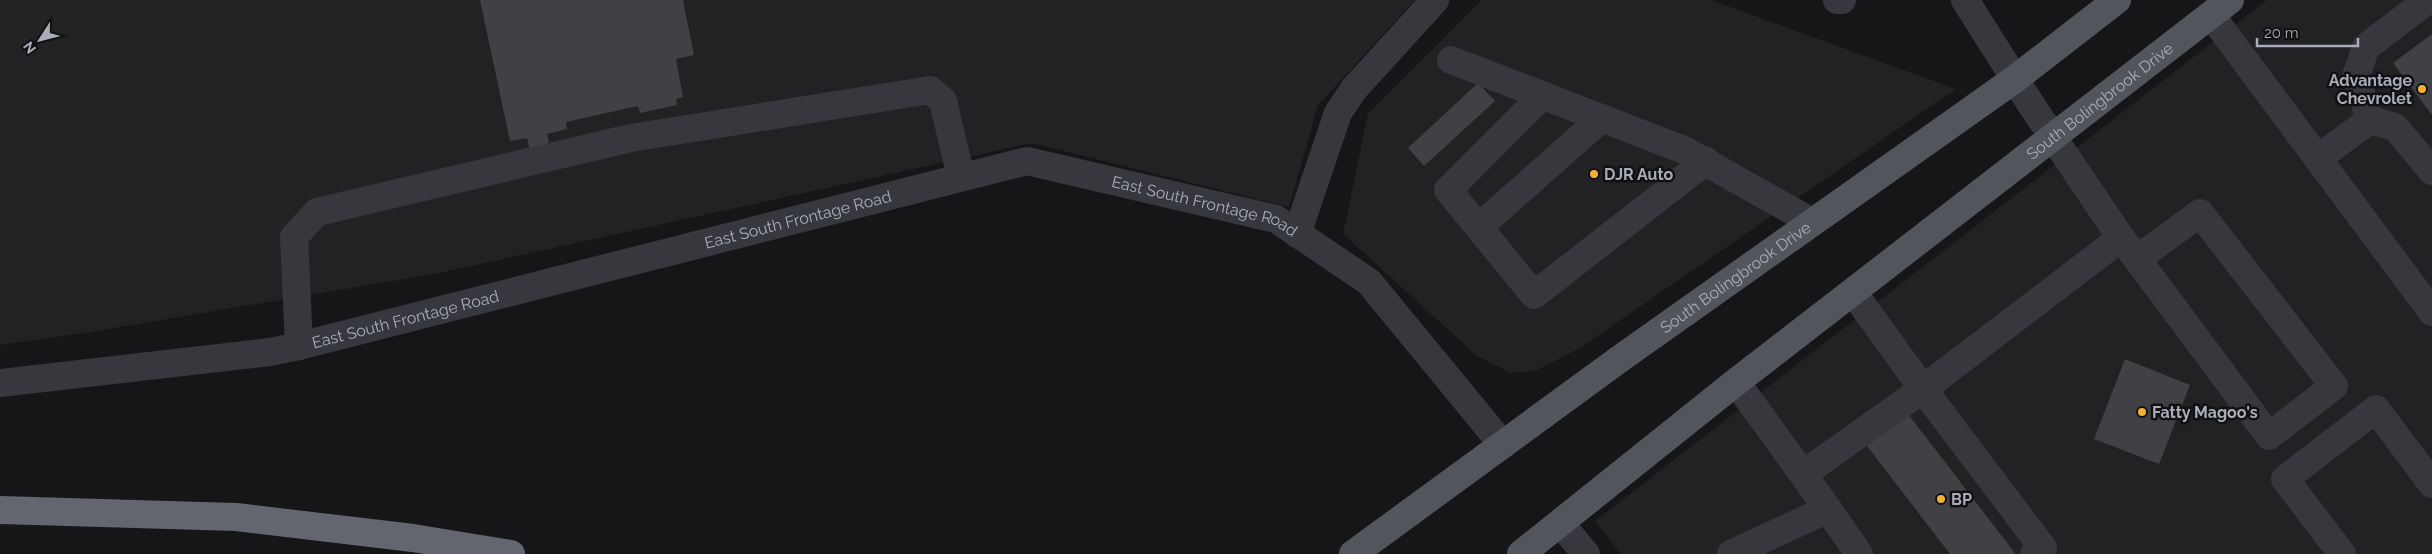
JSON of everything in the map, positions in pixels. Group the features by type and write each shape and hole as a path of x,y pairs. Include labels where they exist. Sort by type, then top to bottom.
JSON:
{"highway":[{"path":"0,510 236,517 413,538 511,554"}],"main road":[{"name":"South Bolingbrook Drive","path":"1353,554 1621,358 2015,79 2117,0"},
{"name":"South Bolingbrook Drive","path":"1521,554 1736,382 2220,7"}],"street":[{"path":"1297,234 1338,113 1354,89 1435,0"},
{"path":"1837,0 1842,0"},
{"path":"1803,474 1922,389 2129,249 2200,213 2334,386 2269,436 2129,249 2053,138 1965,0"},
{"path":"2370,120 2356,76 2366,47 2428,0"},
{"path":"2220,7 2318,158 2432,312"},
{"path":"1451,60 1684,150 1812,222"},
{"path":"299,346 294,237 317,212 631,138 930,90 943,101 961,177"},
{"path":"1543,95 1448,190 1534,295 1706,161"},
{"path":"1478,227 1602,118"},
{"path":"2318,158 2370,120"},
{"path":"2370,120 2395,127 2432,171"},
{"name":"East South Frontage Road","path":"0,383 270,352 299,346 1027,161 1276,219 1369,282 1503,445"},
{"path":"1854,292 1922,389 2043,548 2034,554"},
{"path":"1736,382 1828,509 1858,554"},
{"path":"2342,554 2285,480 2368,415 2376,409 2432,484"},
{"path":"1731,554 1828,509"},
{"path":"1560,523 1586,554"}],"shaded area":[{"path":"0,0 1415,0 1318,105 1289,207 1032,143 435,274 84,333 0,345"},
{"name":"DJR Auto","path":"1482,0 1711,0 1956,89 1580,348 1535,371 1511,373 1477,356 1343,234 1368,114"},
{"path":"2267,0 2432,0 2432,554 1621,554 1595,521"}],"building":[{"path":"480,0 683,0 694,55 676,59 683,97 676,99 677,105 640,113 638,106 566,122 567,129 547,134 550,147 530,151 527,138 510,141"},
{"name":"Advantage Chevrolet","path":"2432,34 2432,115 2393,63"},
{"path":"1478,83 1495,101 1424,166 1408,148"},
{"name":"Fatty Magoo's","path":"2125,359 2190,385 2159,464 2094,439"},
{"name":"BP","path":"1908,414 2015,553 1950,554 1867,446"}],"place":[{"name":"Advantage Chevrolet","path":"2422,89"},
{"name":"DJR Auto","path":"1594,174"},
{"name":"Fatty Magoo's","path":"2142,412"},
{"name":"BP","path":"1941,499"}]}
